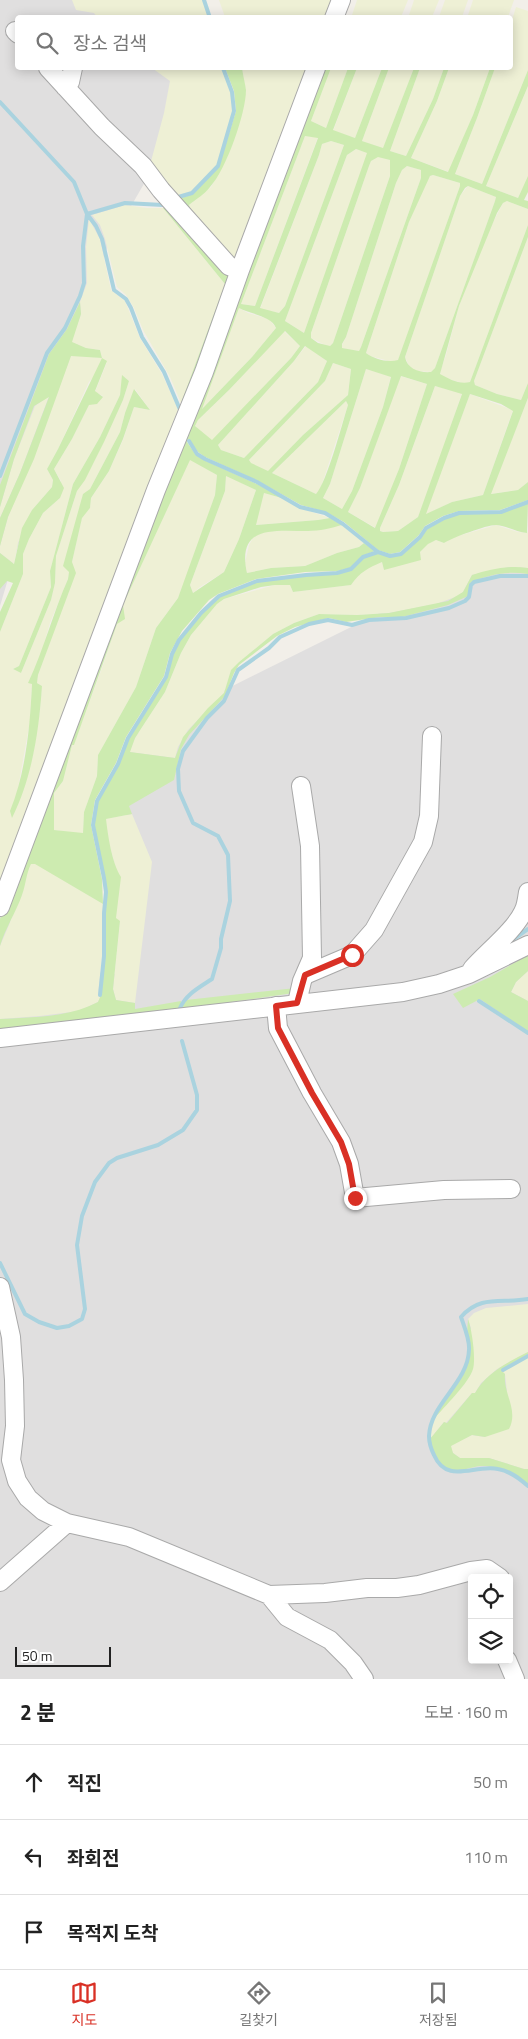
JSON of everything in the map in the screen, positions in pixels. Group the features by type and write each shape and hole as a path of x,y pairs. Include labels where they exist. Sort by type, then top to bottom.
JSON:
{"street":[{"path":"335,15 341,0"},
{"path":"50,70 102,127 143,166 161,190 229,266 240,270"},
{"path":"65,87 70,82 73,70"},
{"path":"0,907 156,490 204,372 315,70"},
{"path":"305,975 352,955 374,930 423,842 429,816 432,736"},
{"path":"297,1003 312,958 310,846 301,786"},
{"path":"468,974 485,953 512,928 524,912 528,892"},
{"path":"0,1038 403,992 439,984 468,974 528,944"},
{"path":"276,1006 278,1028 312,1093 341,1142 349,1164 355,1198 444,1190 511,1189"},
{"path":"0,1287 11,1337 14,1380 15,1426 11,1460 17,1481 28,1498 43,1511 67,1523 129,1537 269,1595 325,1593 367,1588 397,1588 419,1585 471,1571 487,1569 494,1574"},
{"path":"0,1582 67,1523"},
{"path":"269,1595 287,1617 330,1640 353,1663 364,1679"},
{"path":"509,1664 515,1679"}],"shaded area":[{"path":"0,0 91,0 108,15 15,15 15,70 167,70 195,95 107,248 0,606"},
{"path":"528,539 528,1679 0,1679 0,737 13,964 126,975 126,739"}],"green space":[{"path":"72,0 203,0 207,15 96,15 94,13 76,10"},
{"path":"219,0 335,0 330,15 224,15"},
{"path":"357,0 408,0 402,15 352,15"},
{"path":"414,0 439,0 433,15 409,15"},
{"path":"445,0 468,0 463,15 440,15"},
{"path":"473,0 514,0 509,15 468,15"},
{"path":"516,7 528,11 528,70 482,184 455,174 494,70 513,70 513,17"},
{"path":"155,70 223,70 231,92 233,111 217,165 192,192 172,198 150,165 164,113 170,81"},
{"path":"226,70 242,70 246,90 245,100 234,141 216,179 208,190 189,205 191,211 173,201 193,194 219,166 236,111 234,91"},
{"path":"242,70 310,70 240,254 233,260 191,219 189,205 211,187 228,156 246,91"},
{"path":"320,70 330,70 311,121 326,128 347,70 356,70 333,130 355,138 381,70 388,70 362,141 383,148 413,70 419,70 390,151 406,156 433,99 443,70 448,70 437,101 411,158 448,172 473,115 489,70 494,70 455,174 482,184 528,70 528,86 486,186 518,198 528,176 528,192 524,200 528,201 528,209 507,201 503,203 497,213 459,306 440,374 458,382 470,382 528,225 528,237 474,381 475,385 497,394 521,400 528,383 528,398 491,494 518,490 528,482 528,500 500,510 459,511 443,516 425,526 419,535 400,552 390,554 378,550 344,522 326,512 301,505 258,481 205,457 198,452 188,439 187,442 196,455 204,460 285,499 264,493 256,525 330,518 342,525 308,531 272,531 253,538 247,546 245,557 247,573 271,568 305,566 337,553 359,547 364,543 375,551 362,556 350,568 256,579 218,594 209,600 182,631 170,653 164,676 126,737 116,763 95,800 91,825 102,879 103,904 35,864 31,864 22,895 0,946 0,919 12,892","holes":["305,136 318,138 255,306 241,304","331,141 344,145 285,306 279,313 260,308 322,144","356,149 367,153 304,333 285,321 347,155","378,157 390,160 390,176 333,343 330,346 318,343 311,338 311,333 371,161","407,166 421,170 421,178 361,347 359,351 342,348 396,183 402,170","433,175 460,183 398,360 381,360 366,353 409,222 430,176","468,186 496,197 435,368 431,372 418,371 408,365 405,357 460,196","239,308 265,318 274,324 276,328 252,357 202,409","285,331 300,346 291,358 212,440 195,426 198,420","305,346 327,361 318,382 244,458 221,450 218,445 294,361","333,363 351,369 348,395 303,435 268,471 251,463 249,460 325,381","366,369 391,377 383,407 352,491 342,509 323,498 330,484","401,376 427,384 399,469 375,528 348,512 360,488","435,386 462,394 418,517 398,531 380,531","470,394 501,404 513,411 483,495 452,502 426,514","346,401 348,405 329,466 316,494 272,473","190,460 217,475 215,495 178,598 156,628 136,687 98,755 97,776 84,812 83,833 54,830 54,793 63,781 72,745 74,745 117,624 125,619 123,605","226,476 256,490 239,539 224,572 193,593 190,585 225,491"]},
{"path":"330,70 347,70 326,128 311,121"},
{"path":"356,70 381,70 355,138 333,131"},
{"path":"388,70 413,70 383,149 362,141"},
{"path":"419,70 443,70 433,99 406,156 390,151"},
{"path":"448,70 489,70 449,172 411,158 437,101"},
{"path":"528,86 528,177 518,198 486,186"},
{"path":"305,136 318,137 255,306 241,304"},
{"path":"331,141 344,145 285,306 279,313 260,309 322,144"},
{"path":"356,149 368,153 304,333 285,321 347,155"},
{"path":"378,156 390,160 390,176 333,343 327,346 311,338 311,333 369,166 371,161"},
{"path":"407,166 421,170 421,178 361,347 359,351 342,348 396,183 402,170"},
{"path":"433,175 460,183 460,186 398,361 393,362 370,356 366,353 409,222 422,191 430,176"},
{"path":"468,186 496,197 495,201 435,368 431,372 416,371 409,366 405,357 460,196"},
{"path":"507,201 528,209 528,225 470,382 465,384 440,375 441,369 459,306 488,232 503,203"},
{"path":"125,205 163,208 225,284 181,403 170,377 143,330 134,308 126,295 117,287 105,239 100,225 92,215"},
{"path":"168,205 232,279 183,409 181,403 225,284 163,208"},
{"path":"89,219 100,239 111,290 125,301 140,338 162,374 178,409 0,881 0,632 23,574 23,554 29,539 43,513 60,498 61,481 54,469 89,405 103,396 95,392 107,362 89,382 47,469 53,480 52,487 32,510 18,543 14,564 0,553 0,546 8,517 71,355 102,358 100,350 86,348 71,342 81,314 80,302 87,283 86,247","holes":["123,376 129,381 123,400 94,462 77,491 56,556 55,583 51,600 21,673 13,669 19,666 51,587 50,571 73,484 100,437 120,395","135,389 150,410 134,407 123,440 109,471 91,498 90,508 82,517 72,562 69,592 38,675 37,683 42,686 33,755 17,794 30,721 32,683 28,683 40,658 50,623 68,579 83,495 90,489 120,432 125,413"]},
{"path":"528,237 528,383 521,400 497,394 475,385 474,381"},
{"path":"80,302 81,314 72,342 86,348 100,350 102,358 71,356 34,459 8,517 0,546 0,518 20,473 49,397 34,406 14,459 0,507 0,485 49,354 67,329"},
{"path":"239,308 248,313 269,319 276,328 252,357 201,410"},
{"path":"284,331 300,346 291,358 212,441 195,426 198,420"},
{"path":"306,346 327,361 318,382 244,458 221,450 218,445"},
{"path":"102,358 107,361 95,391 103,397 97,404 89,405 54,469 64,488 60,498 43,513 29,539 23,554 23,574 0,632 0,612 13,583 7,581 0,589 0,553 14,564 22,528 32,510 52,487 53,480 47,469"},
{"path":"333,363 351,369 348,395 303,435 268,472 250,463 249,460 325,381"},
{"path":"366,369 391,376 383,407 352,491 342,509 323,498 330,484"},
{"path":"122,375 129,381 123,400 85,480 77,491 56,556 55,583 51,600 21,673 13,669 19,666 51,587 50,571 73,484 100,437 120,395"},
{"path":"400,376 427,384 399,469 376,528 348,512 360,488"},
{"path":"435,386 462,393 433,479 418,517 398,531 380,531 399,485"},
{"path":"134,389 150,410 134,407 109,471 91,498 90,508 82,518 72,562 76,573 38,675 37,683 42,686 33,754 25,787 12,818 10,811 20,781 28,732 32,684 28,683 68,579 69,572 63,566 83,494 90,489 120,432"},
{"path":"470,394 513,410 483,495 452,502 425,515"},
{"path":"49,396 20,473 0,518 0,507 14,459 35,406"},
{"path":"528,398 528,482 518,490 490,494"},
{"path":"346,401 348,405 320,490 316,494 272,473"},
{"path":"190,459 217,475 215,495 186,580 178,598 156,628 136,687 98,755 97,776 84,812 83,834 54,830 54,793 63,781 72,745 74,744 102,668 123,605"},
{"path":"226,475 256,490 239,539 224,572 193,593 190,585 225,491"},
{"path":"264,493 285,499 300,508 330,518 255,525"},
{"path":"528,503 527,533 496,525 491,526 469,532 444,543 436,540 428,544 420,552 421,560 384,570 382,562 365,571 351,585 293,592 290,585 275,585 261,587 224,599 217,604 191,635 181,653 165,692 135,738 130,752 175,758 183,737 224,693 231,670 273,634 294,623 319,614 357,615 389,613 448,601 463,592 472,575 500,568 528,568 528,574 499,574 471,582 468,596 448,605 402,617 380,617 346,622 329,618 295,627 277,636 239,665 225,696 189,735 181,749 174,780 129,806 132,814 106,819 113,857 121,877 116,918 120,921 113,989 116,1000 135,1003 135,1009 181,1001 181,1005 186,1000 296,988 294,993 70,1025 0,1032 0,1019 62,1014 98,1002 101,995 105,956 107,892 94,832 94,816 98,802 119,764 129,739 167,677 173,655 180,640 201,614 219,597 257,582 337,574 352,570 363,558 378,553 390,557 402,555 427,529 445,519 459,514 501,513"},
{"path":"342,525 364,543 359,547 337,553 305,566 271,568 247,573 245,563 249,545 254,536 276,530 310,531"},
{"path":"496,525 518,532 527,533 528,530 528,568 509,567 472,575 463,592 458,596 436,604 389,613 357,615 319,614 294,623 273,634 231,671 224,693 188,730 178,747 175,758 129,752 135,738 165,692 181,653 191,635 217,604 224,599 275,585 290,585 293,592 350,585 367,567 382,562 384,570 420,552 428,543 436,540 444,543 451,538"},
{"path":"132,814 152,862 135,1003 116,1000 113,989 120,922 116,918 117,872 105,819"},
{"path":"35,863 103,904 102,956 98,995 101,995 98,1002 79,1011 0,1019 0,946 22,894 27,872 31,864"},
{"path":"528,955 528,971 516,982 511,992 528,1001 528,1032 480,999 463,1008 453,994 490,977"},
{"path":"528,971 528,1001 511,992 516,982"},
{"path":"528,1304 528,1352 497,1369 481,1383 475,1393 472,1393 430,1439 434,1419 470,1375 471,1328 468,1319 474,1313 486,1308"},
{"path":"468,1319 474,1358 471,1375 434,1419 466,1369 471,1349 467,1334"},
{"path":"528,1352 528,1354 501,1370 505,1374 506,1388 512,1409 512,1422 509,1429 485,1437 472,1435 451,1446 453,1453 460,1458 489,1458 528,1469 528,1485 512,1474 495,1467 480,1466 451,1470 440,1465 434,1454 430,1439 491,1374"},
{"path":"528,1356 528,1469 489,1458 460,1458 453,1453 450,1446 461,1440 472,1435 485,1437 507,1392 505,1374 502,1372"}],"waterway":[{"path":"204,0 209,15"},
{"path":"175,198 192,193 218,166 234,111 232,92 224,70"},
{"path":"0,102 74,182 87,214 96,226 102,239 114,290 126,299 131,308 142,337 164,372 181,412"},
{"path":"0,476 47,353 65,328 80,296 84,283 83,246 87,214 125,203 163,205"},
{"path":"189,441 197,454 205,459 257,482 300,507 325,513 343,524 378,552"},
{"path":"100,995 104,956 106,892 93,825 97,801 118,764 128,738 166,677 172,654 179,640 201,613 219,596 257,581 337,573 351,569 363,557 378,552 390,556 401,554 420,537 426,528 444,518 459,513 501,512 528,502"},
{"path":"180,1008 190,995 212,979 221,948 221,939 230,901 228,855 218,836 193,823 179,791 178,769 183,751 207,718 224,701 238,670 269,648 280,637 309,624 328,620 352,625 369,620 406,618 449,608 465,601 469,597 471,585 474,582 500,576 528,576"},
{"path":"511,941 528,929"},
{"path":"479,1001 528,1033"},
{"path":"0,1263 25,1314 39,1322 57,1328 69,1326 82,1319 85,1309 77,1245 82,1216 95,1182 109,1163 117,1158 158,1145 183,1130 197,1110 197,1095 182,1041"},
{"path":"528,1299 492,1301 476,1305 461,1317 469,1342 467,1362 436,1414 431,1424 429,1436 430,1446 434,1455 439,1464 446,1469 454,1471 498,1469 514,1475 528,1486"},
{"path":"503,1370 528,1356"}],"route":[{"path":"352,955 305,975 297,1003 276,1006 278,1028 312,1093 341,1142 349,1164 355,1198"}]}
